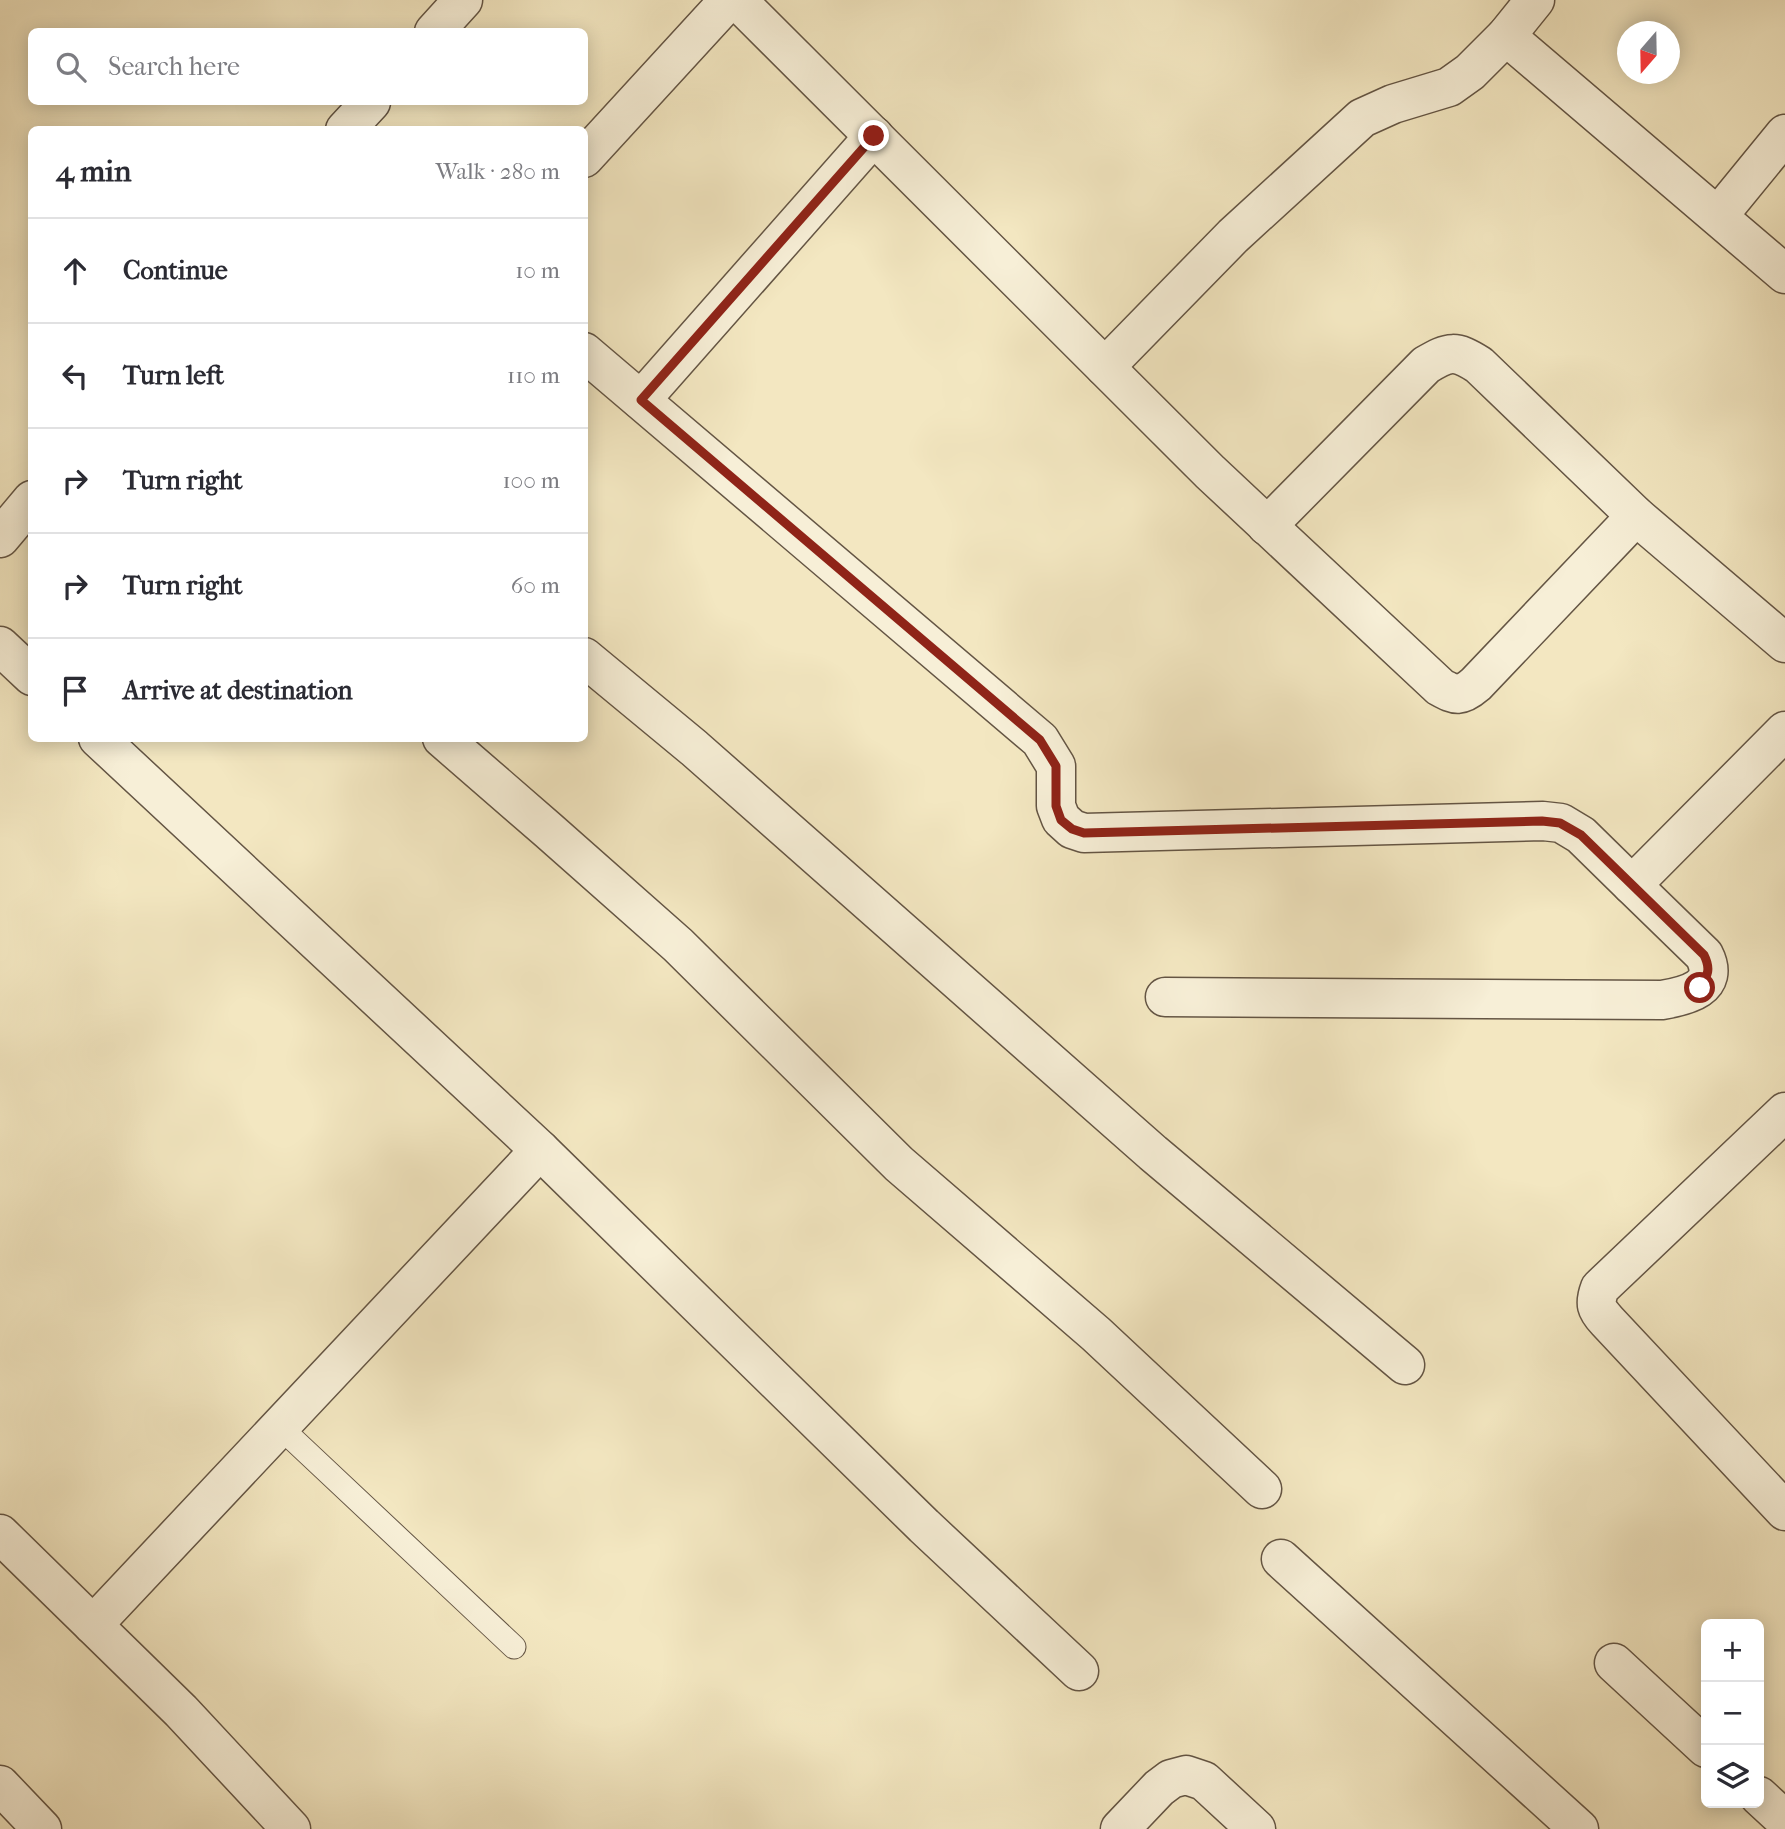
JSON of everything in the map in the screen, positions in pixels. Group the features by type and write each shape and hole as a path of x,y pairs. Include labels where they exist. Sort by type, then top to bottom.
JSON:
{"street":[{"path":"438,28 463,0"},
{"path":"588,154 729,0"},
{"path":"737,0 1210,472 1440,687 1453,694 1466,692 1476,684 1636,516"},
{"path":"1105,367 1233,236 1362,118 1393,104 1449,87 1470,72 1506,36 1535,0"},
{"path":"1506,36 1785,275"},
{"path":"349,126 367,105"},
{"path":"1717,216 1785,134"},
{"path":"641,400 874,136"},
{"path":"1267,526 1426,365 1444,355 1462,354 1479,365 1636,516 1785,643"},
{"path":"588,355 1040,740 1056,766 1056,806 1061,820 1072,829 1084,833 1542,821 1560,823 1581,835 1704,955 1709,965 1707,977 1700,988 1685,996 1662,1000 1165,997"},
{"path":"0,538 28,505"},
{"path":"0,646 28,672"},
{"path":"588,660 694,748 1153,1153 1405,1365"},
{"path":"1632,885 1785,731"},
{"path":"102,742 540,1150 924,1526 1079,1671"},
{"path":"447,742 677,945 899,1164 1096,1334 1262,1489"},
{"path":"1778,1490 1598,1312 1595,1300 1600,1288 1785,1112"},
{"path":"93,1625 540,1150"},
{"path":"0,1534 181,1711 291,1829"},
{"path":"1281,1559 1579,1829"},
{"path":"1614,1663 1703,1745"},
{"path":"1120,1829 1159,1788 1171,1779 1186,1774 1203,1782 1256,1829"},
{"path":"0,1785 42,1829"},
{"path":"1764,1801 1785,1820"}],"lane":[{"path":"280,1427 514,1647"}],"route":[{"path":"874,136 641,400 1040,740 1056,766 1056,806 1061,820 1072,829 1084,833 1542,821 1560,823 1581,835 1704,955 1709,965 1707,977 1700,988"}]}
